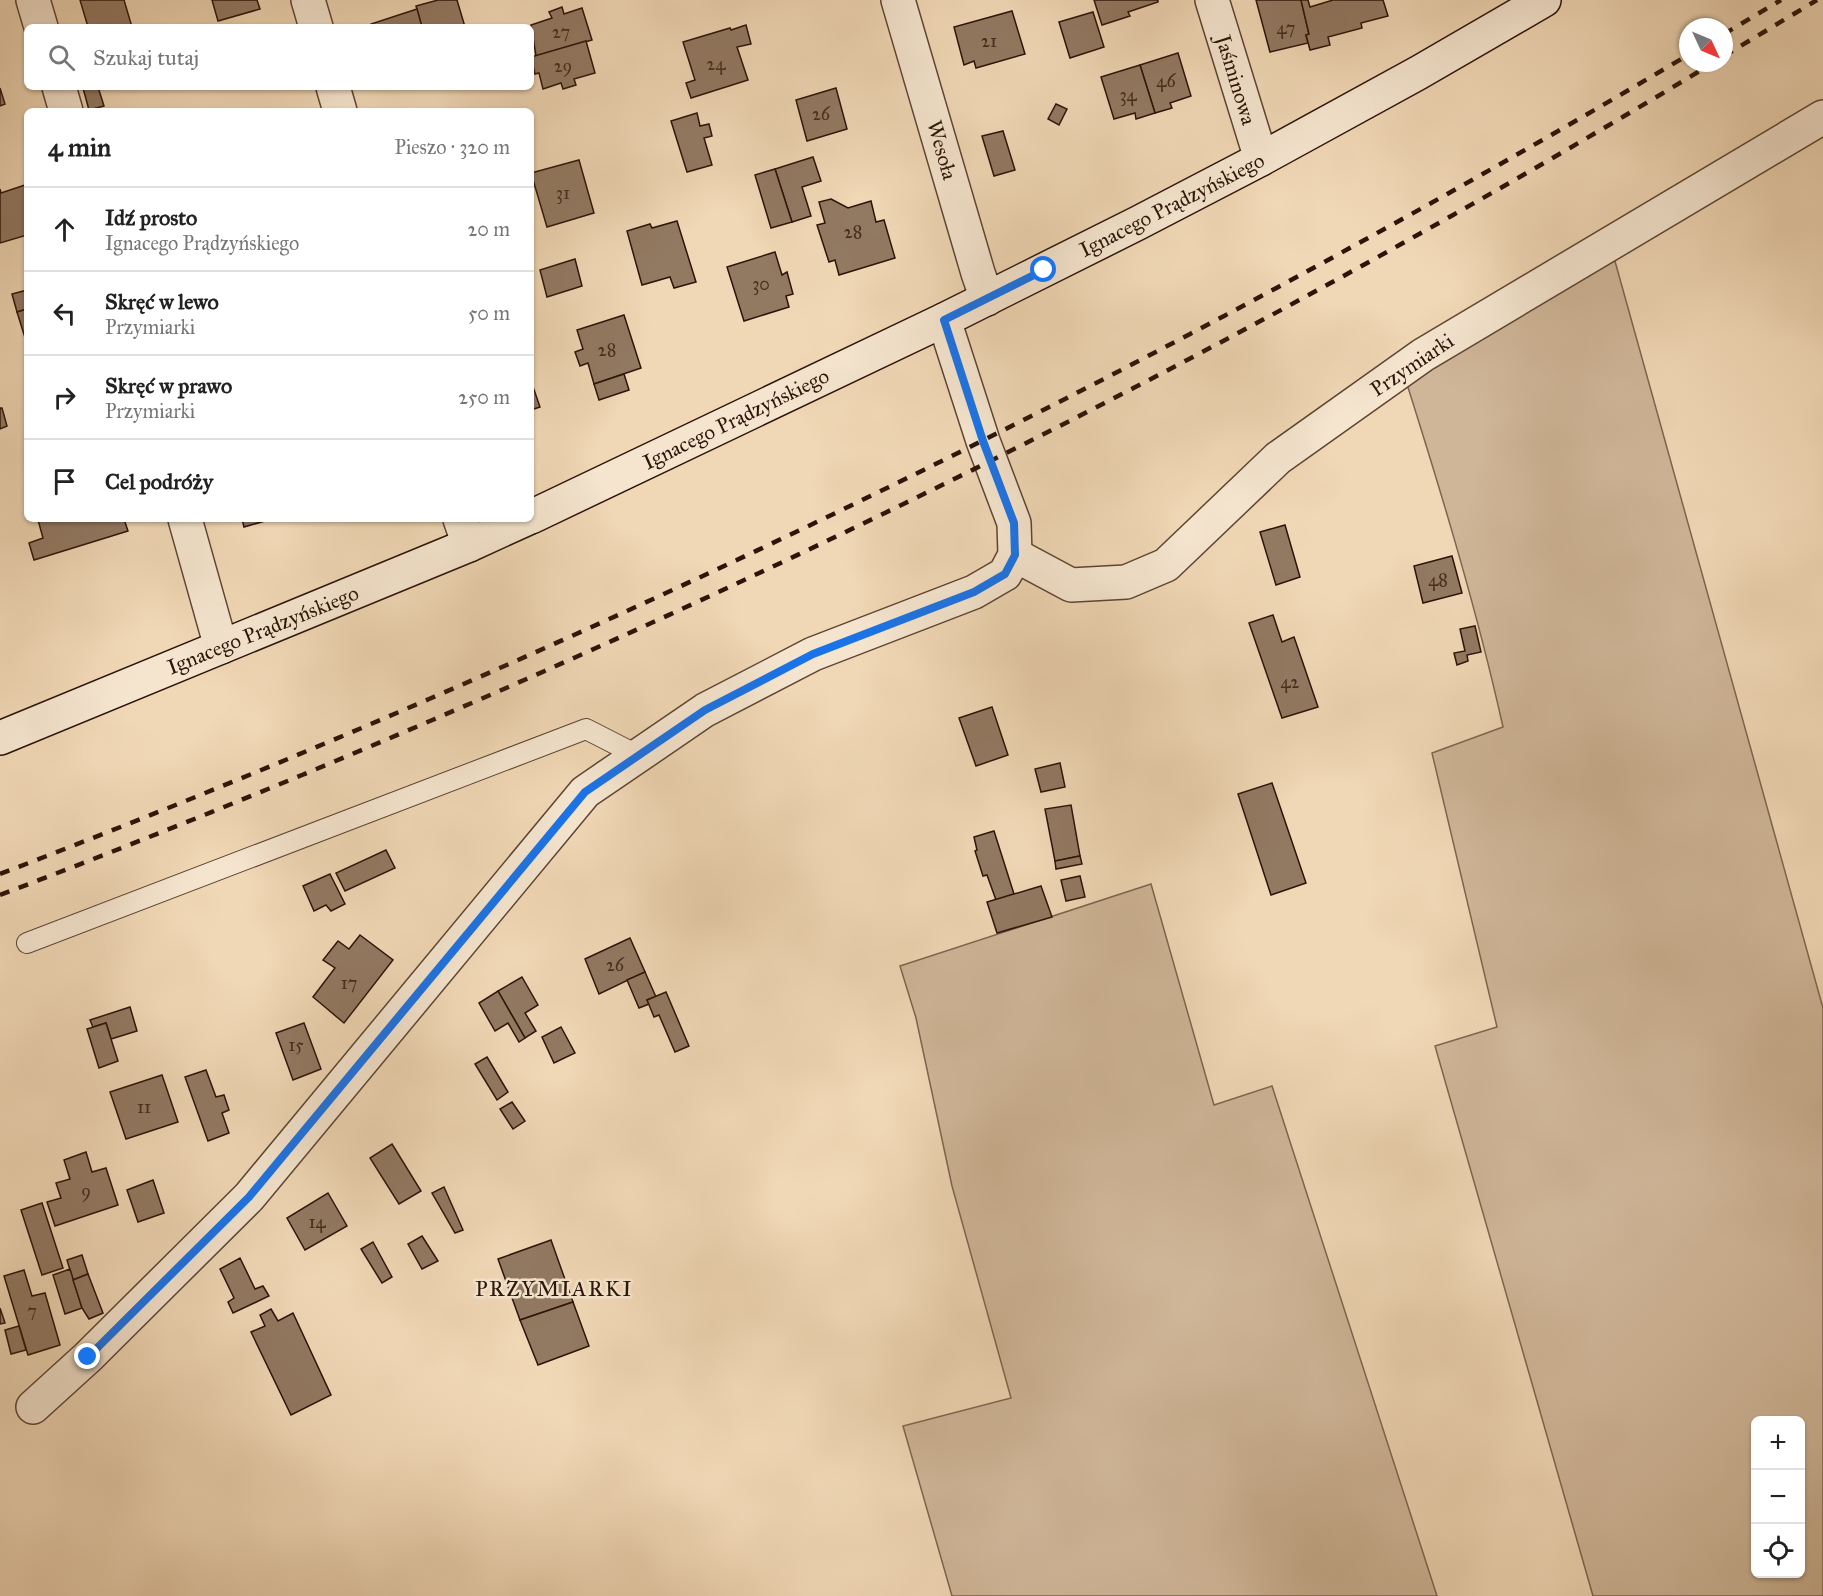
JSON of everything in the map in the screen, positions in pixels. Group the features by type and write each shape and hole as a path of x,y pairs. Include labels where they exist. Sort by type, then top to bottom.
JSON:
{"street":[{"path":"33,0 40,24"},
{"path":"308,0 315,24"},
{"name":"Wesoła","path":"898,0 987,298"},
{"name":"Jaśminowa","path":"1212,0 1261,159"},
{"name":"Ignacego Prądzyńskiego","path":"534,516 944,320 1261,159 1418,73 1544,0"},
{"path":"60,90 65,108"},
{"path":"334,90 339,108"},
{"name":"Przymiarki","path":"1015,555 1071,585 1126,582 1166,565 1278,458 1423,355 1823,117"},
{"path":"33,1407 88,1357 249,1197 585,792 705,710 813,654 974,592 1005,574 1015,555 1014,523 983,441 944,320"},
{"path":"186,522 221,647"},
{"name":"Ignacego Prądzyńskiego","path":"0,738 221,647 465,532 512,522"}],"lane":[{"path":"27,943 586,729 637,755"}],"shaded area":[{"path":"1613,254 1823,1008 1823,1596 1593,1596 1435,1046 1497,1027 1432,753 1503,727 1482,640 1406,381"},
{"path":"1151,884 1214,1105 1272,1086 1437,1596 952,1596 903,1426 1011,1398 952,1186 916,1018 900,966"}],"building":[{"path":"80,0 124,0 131,24 87,24"},
{"path":"212,0 257,0 260,9 218,21"},
{"path":"438,0 457,0 464,24 421,24 416,6"},
{"path":"1094,0 1158,0 1158,2 1128,12 1130,16 1102,25"},
{"path":"1256,0 1301,0 1309,34 1306,35 1308,43 1270,52"},
{"path":"1301,0 1308,0 1310,7 1333,0 1383,0 1388,16 1361,23 1362,28 1328,37 1330,45 1310,50 1306,35 1309,34"},
{"path":"562,7 564,14 582,8 592,40 536,56 534,24 552,18 549,12"},
{"path":"417,9 421,24 371,24"},
{"path":"1012,11 1025,54 976,68 974,61 964,65 954,27"},
{"path":"1093,12 1104,47 1070,58 1059,22"},
{"path":"746,25 751,44 737,47 748,80 691,98 686,83 695,80 683,42"},
{"path":"586,41 595,73 574,79 576,85 563,89 561,83 543,89 539,73 535,74 534,56"},
{"path":"1178,53 1191,96 1170,103 1172,108 1155,113 1140,65"},
{"path":"1140,65 1155,113 1136,119 1135,113 1114,119 1101,77"},
{"path":"0,88 5,104 0,106"},
{"path":"836,88 847,129 807,141 796,100"},
{"path":"84,90 99,90 104,106 88,108"},
{"path":"1056,104 1067,109 1059,125 1048,119"},
{"path":"697,113 700,126 709,124 712,136 704,138 712,165 687,172 671,121"},
{"path":"1003,131 1015,170 994,176 982,136"},
{"path":"813,157 821,181 802,187 811,216 792,222 775,169"},
{"path":"579,160 594,213 547,227 534,183 534,172"},
{"path":"775,169 792,222 771,228 755,175"},
{"path":"24,185 24,236 0,243 0,189 1,193"},
{"path":"831,199 848,208 871,201 876,222 884,220 895,258 839,275 835,260 829,262 817,225 825,223 819,202"},
{"path":"677,221 696,282 674,288 670,277 642,285 627,231 650,224 652,228"},
{"path":"775,252 782,275 787,272 793,294 786,296 789,307 744,321 727,267"},
{"path":"575,259 582,286 547,297 540,270"},
{"path":"24,291 24,310 17,312 12,294"},
{"path":"24,310 24,334 17,312"},
{"path":"624,315 641,368 594,384 588,363 580,366 575,352 583,349 577,330"},
{"path":"624,374 629,390 599,400 594,384"},
{"path":"534,390 540,407 534,409"},
{"path":"0,408 2,408 7,426 0,429"},
{"path":"39,522 125,522 128,531 34,560 29,543 43,538"},
{"path":"243,522 262,522 244,527"},
{"path":"1285,525 1300,577 1276,585 1260,532"},
{"path":"1452,556 1462,593 1423,603 1414,566"},
{"path":"1273,615 1282,642 1294,637 1318,707 1282,718 1249,623"},
{"path":"1475,626 1481,652 1467,655 1468,661 1457,665 1454,653 1465,651 1460,629"},
{"path":"992,707 1008,755 976,766 959,718"},
{"path":"1060,763 1065,787 1041,792 1035,769"},
{"path":"1272,783 1306,883 1271,895 1238,794"},
{"path":"1071,805 1080,856 1055,861 1045,809"},
{"path":"994,831 1014,894 996,900 987,875 983,876 975,851 977,850 974,837"},
{"path":"386,850 395,868 345,891 336,873"},
{"path":"1080,856 1082,864 1056,869 1055,861"},
{"path":"330,874 345,904 331,911 326,905 314,911 303,886"},
{"path":"1080,876 1085,897 1066,901 1061,880"},
{"path":"1041,886 1052,917 997,933 987,902"},
{"path":"360,935 393,960 344,1023 313,997 335,968 323,960 338,941 349,949"},
{"path":"630,938 645,972 599,994 585,959"},
{"path":"645,972 656,997 647,1000 649,1004 639,1008 627,980"},
{"path":"522,977 538,1005 525,1013 536,1031 525,1038 498,991"},
{"path":"498,991 525,1038 519,1042 508,1023 495,1031 479,1003"},
{"path":"666,992 689,1046 675,1052 659,1015 654,1017 647,1000"},
{"path":"130,1007 137,1031 111,1039 106,1023 93,1027 90,1020"},
{"path":"106,1023 118,1061 99,1068 87,1029"},
{"path":"304,1023 321,1069 293,1080 276,1033"},
{"path":"561,1027 575,1053 554,1063 542,1037"},
{"path":"487,1057 508,1092 497,1100 475,1064"},
{"path":"206,1070 216,1097 224,1095 229,1110 222,1113 229,1133 208,1141 185,1077"},
{"path":"162,1075 178,1122 126,1139 110,1092"},
{"path":"512,1102 525,1121 513,1129 500,1109"},
{"path":"392,1144 421,1191 399,1204 370,1158"},
{"path":"86,1152 92,1172 106,1168 118,1205 55,1226 47,1202 61,1198 56,1183 70,1179 64,1160"},
{"path":"153,1180 164,1213 138,1222 127,1190"},
{"path":"444,1187 463,1230 455,1233 432,1193"},
{"path":"328,1193 347,1226 305,1250 287,1218"},
{"path":"42,1203 63,1268 42,1275 21,1210"},
{"path":"422,1236 438,1261 422,1269 408,1244"},
{"path":"551,1240 573,1302 520,1320 498,1259"},
{"path":"373,1242 392,1277 382,1283 361,1249"},
{"path":"82,1255 88,1274 73,1280 67,1260"},
{"path":"240,1258 255,1289 263,1286 269,1296 233,1313 228,1302 234,1298 220,1269"},
{"path":"70,1269 82,1308 65,1314 53,1275"},
{"path":"24,1270 32,1296 45,1293 60,1345 28,1355 4,1276"},
{"path":"88,1274 103,1313 89,1319 82,1308 73,1280"},
{"path":"573,1302 589,1346 538,1365 520,1320"},
{"path":"0,1308 5,1323 0,1324"},
{"path":"271,1309 278,1321 293,1313 331,1395 291,1415 251,1332 265,1326 260,1315"},
{"path":"19,1326 26,1350 11,1354 5,1330"}],"railway":[{"path":"1733,29 1781,0"},
{"path":"1733,51 1817,0"},
{"path":"0,874 218,788 435,697 649,601 861,500 1071,396 1279,286 1485,173 1679,60"},
{"path":"0,895 222,808 442,716 660,619 875,518 1089,411 1299,300 1508,184 1698,72"}],"district":[{"name":"PRZYMIARKI","path":"554,1288"}],"route":[{"path":"88,1357 249,1197 585,792 705,710 813,654 974,592 1005,574 1015,555 1014,523 983,441 944,320 1044,270"}]}
